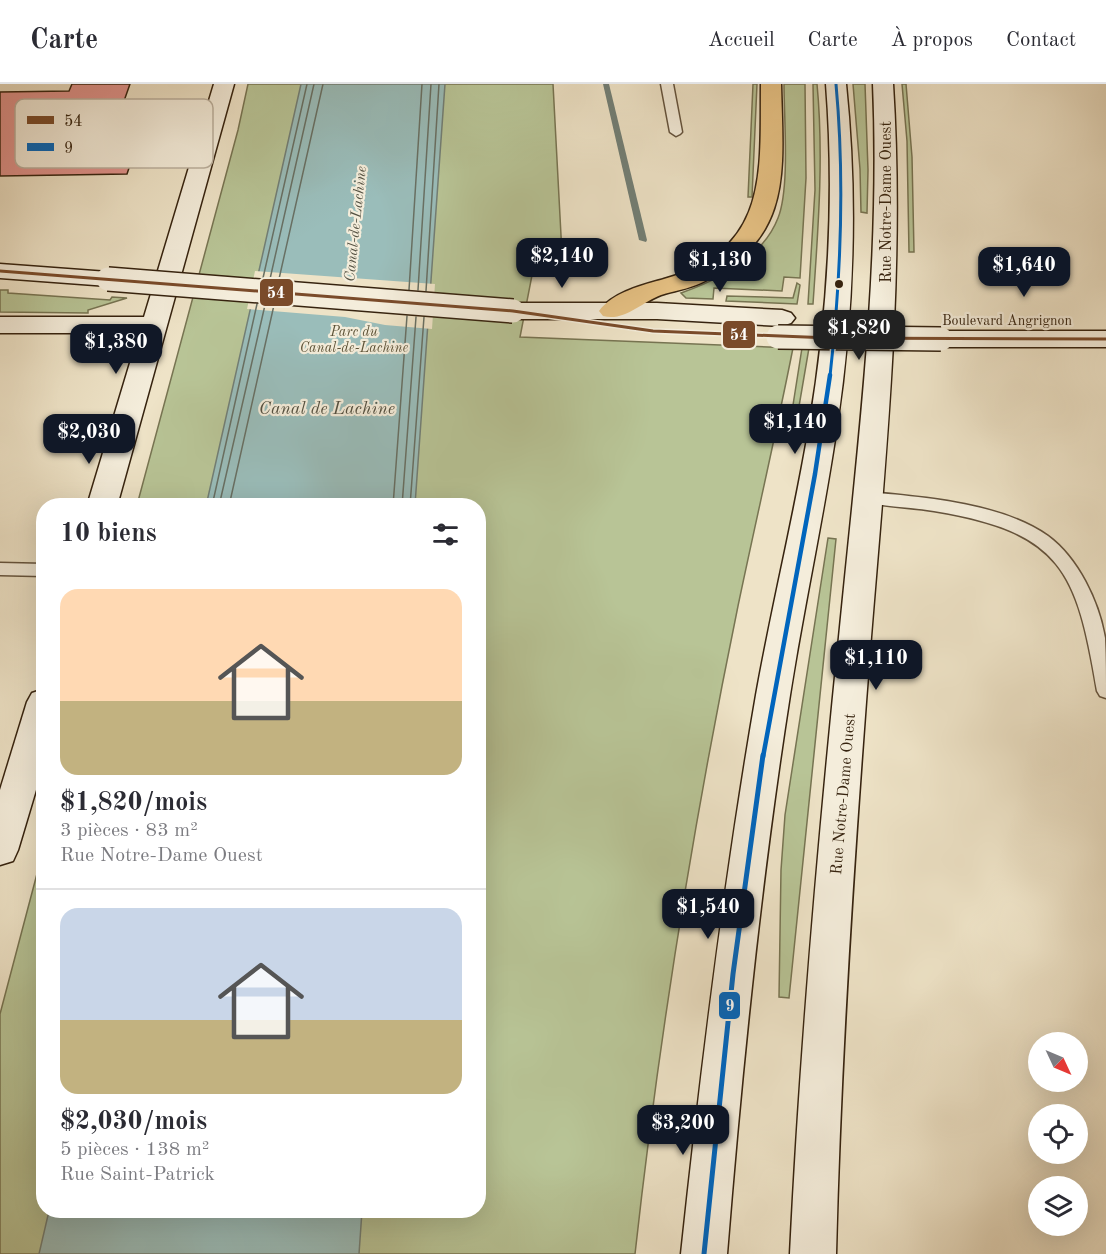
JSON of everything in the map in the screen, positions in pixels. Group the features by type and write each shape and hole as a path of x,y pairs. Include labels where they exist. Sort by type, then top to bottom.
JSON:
{"main road":[{"path":"213,122 224,84"},
{"path":"612,311 644,293 674,285 707,270 736,251 754,232 767,202 771,84"},
{"path":"704,1254 732,975 748,855 775,681 815,475 834,336 841,197 836,84"},
{"name":"Rue Notre-Dame Ouest","path":"813,1254 816,1155 835,868 881,347 887,249 887,167 883,84"},
{"path":"104,498 200,168"},
{"name":"Boulevard Angrignon","path":"0,271 513,310 657,311 780,327"},
{"name":"Boulevard Angrignon","path":"513,310 653,331 780,327 941,330 1106,339"},
{"name":"Boulevard Angrignon","path":"941,330 1106,320"},
{"path":"0,325 154,325"},
{"path":"0,850 36,729"}],"lane":[{"path":"667,84 676,132"},
{"path":"867,497 906,500 949,508 1001,521 1043,539 1062,560 1080,590 1093,622 1106,691"},
{"path":"0,569 36,570"}],"green space":[{"name":"Parc du Canal-de-Lachine","path":"248,84 553,84 563,273 533,270 520,337 793,348 738,606 692,848 655,1091 635,1254 0,1254 0,1014 36,878 36,1218 486,1218 486,498 139,498 238,130"},
{"path":"753,84 757,84 752,197 748,197"},
{"path":"784,84 805,84 806,178 800,278 784,277 782,291 714,288 713,299 686,298 681,293 724,274 750,255 762,244 778,218 782,205 785,172"},
{"path":"813,84 817,84 820,166 813,304 808,304 815,190"},
{"path":"853,84 865,84 867,213 861,212"},
{"path":"902,84 906,84 912,157 914,252 909,252 907,141"},
{"path":"797,283 800,285 797,304 726,301 727,296 793,298"},
{"path":"0,290 8,290 8,293 110,300 112,297 127,298 88,310 88,313 0,312"},
{"path":"802,348 809,348 797,418 790,424"},
{"path":"828,538 836,539 789,998 779,997 781,870 785,815"}],"water":[{"name":"Canal de Lachine","path":"301,84 445,84 415,498 208,498"},
{"path":"47,1218 362,1218 359,1254 39,1254"}],"pier":[{"path":"255,271 435,284 432,329 385,325 345,317 247,309"}],"building":[{"path":"72,84 130,84 125,99 15,99 15,168 129,168 127,174 0,176 0,92 69,91"}],"waterway":[{"path":"606,84 643,240"}],"transit line":[{"name":"9","path":"704,1254 742,904 778,667 823,426 836,329 842,230 840,132 836,84"},
{"name":"54","path":"0,271 513,311 653,331 830,338 1106,339"}],"water label":[{"name":"Canal-de-Lachine","path":"355,224"}]}
